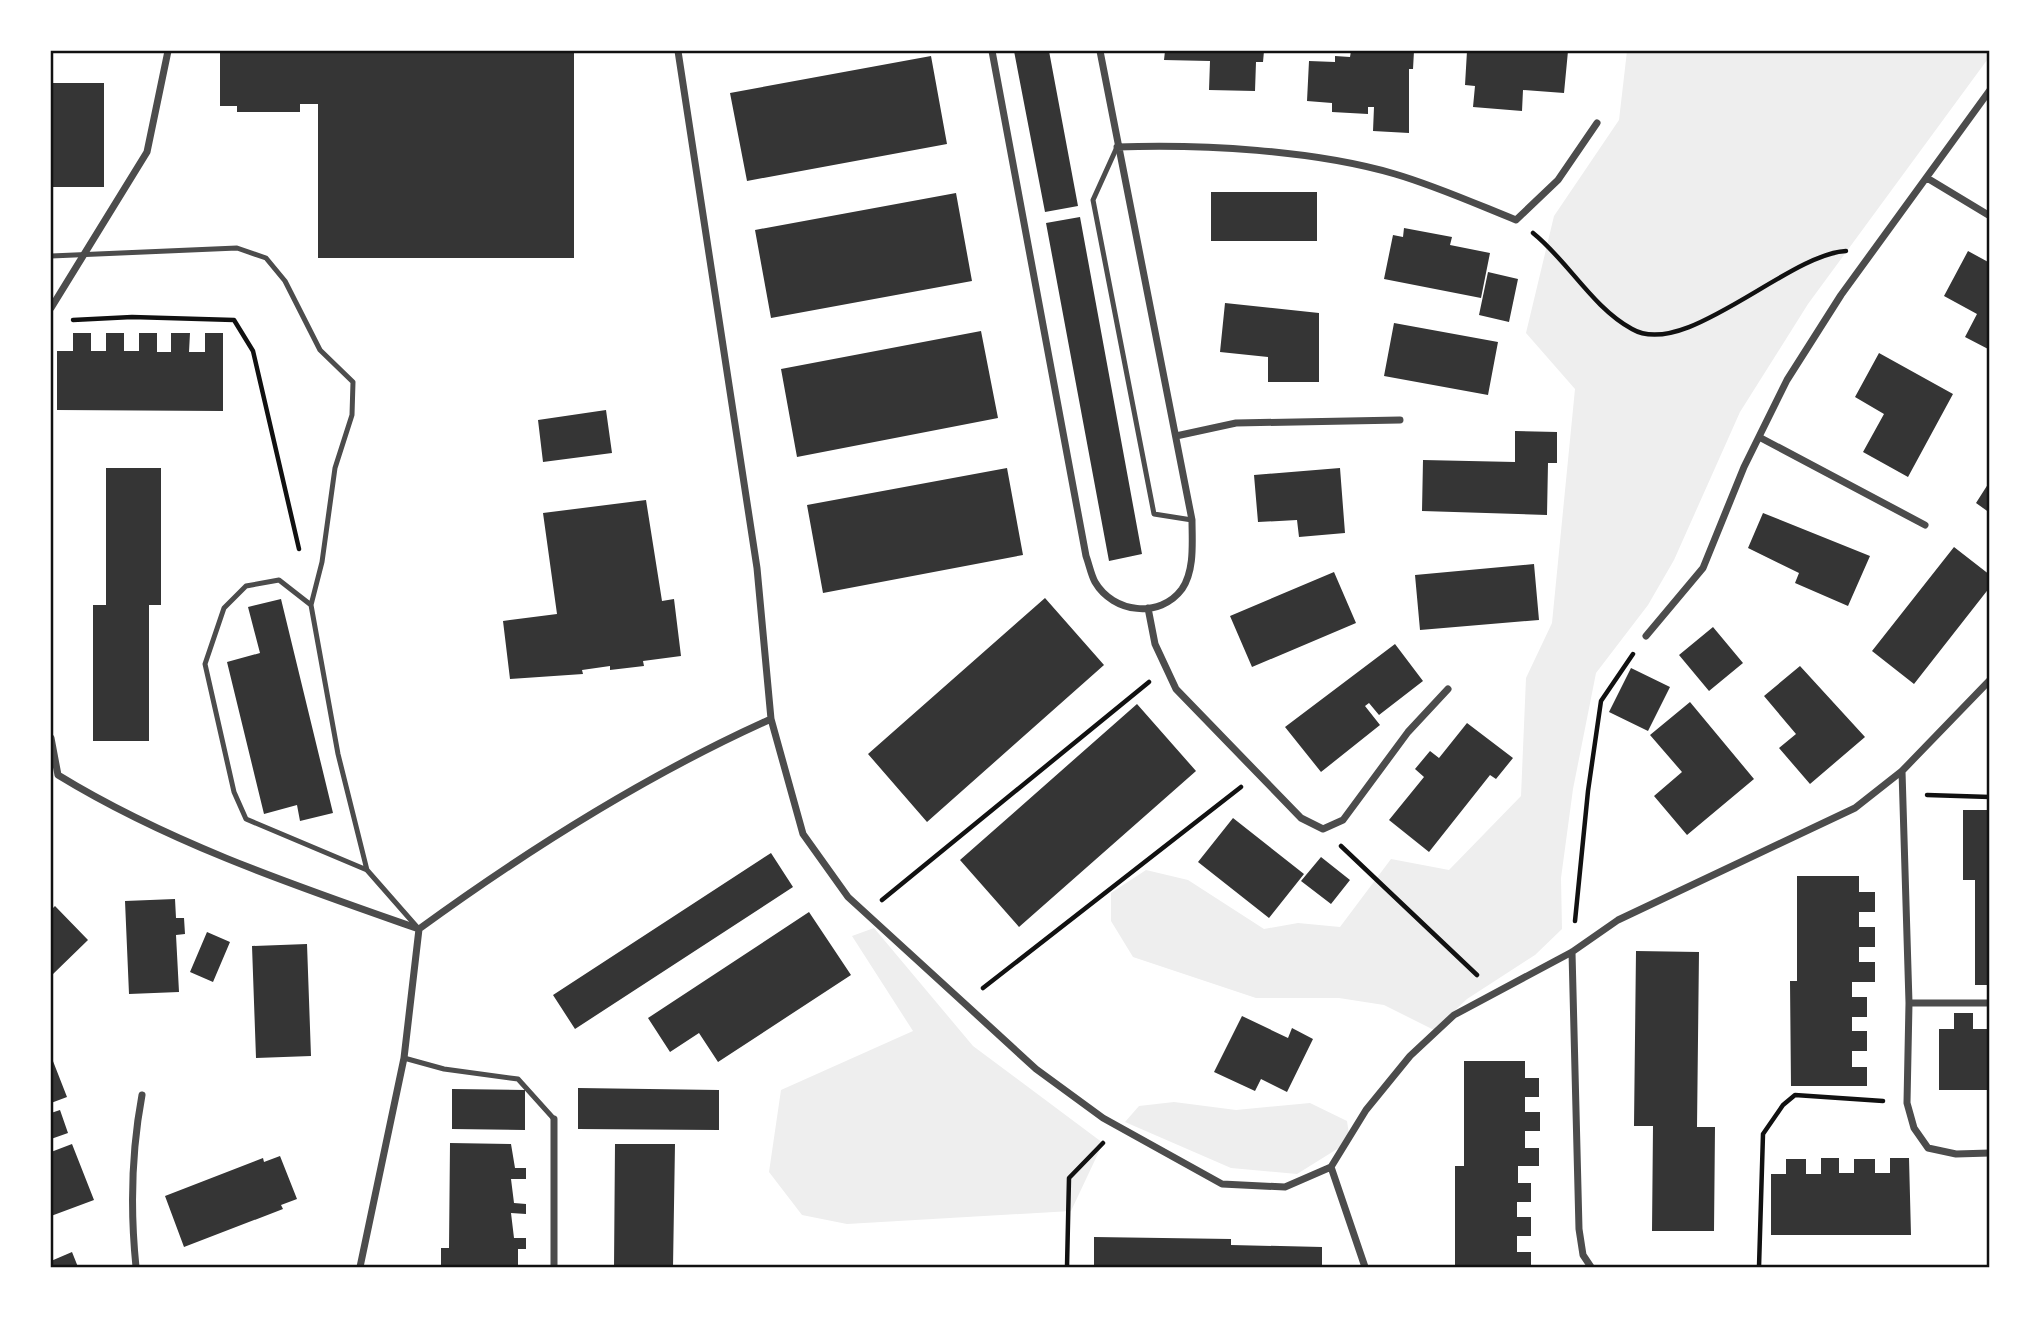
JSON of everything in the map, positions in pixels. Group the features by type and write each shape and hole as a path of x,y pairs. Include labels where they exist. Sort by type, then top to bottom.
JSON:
{"street":[{"path":"51,308 147,152 169,51"},
{"path":"678,51 757,568 771,719 803,834 848,897 1036,1069 1118,1127 1222,1184 1285,1187 1331,1167 1366,1110 1410,1056 1454,1015 1498,994 1572,952 1618,920 1855,808 1902,771 1990,680"},
{"path":"992,51 1086,556 1095,582 1108,597 1124,607 1148,608 1167,603 1183,588 1192,559 1192,520 1100,51"},
{"path":"1646,636 1703,568 1759,437 1787,380 1871,249 1927,178 1990,90"},
{"path":"1117,147 1157,146 1253,152 1336,163 1394,174 1516,220 1558,180 1597,123"},
{"path":"1927,178 1990,216"},
{"path":"1176,436 1236,423 1400,420"},
{"path":"1759,437 1925,525"},
{"path":"1148,608 1154,644 1177,689 1301,818 1323,829 1343,820 1408,732 1448,689"},
{"path":"360,1267 404,1058 419,929 522,856 673,768 771,719"},
{"path":"51,738 58,775 113,808 330,898 419,929"},
{"path":"1902,771 1905,795 1909,1003 1907,1103 1914,1128 1928,1147 1956,1154 1990,1153"},
{"path":"1572,952 1579,1229 1583,1255 1591,1267"},
{"path":"1909,1003 1990,1003"},
{"path":"136,1267 131,1209 132,1147 142,1095"},
{"path":"554,1119 554,1267"},
{"path":"1331,1167 1365,1267"}],"lane":[{"path":"1117,147 1093,200 1154,514 1192,520"},
{"path":"51,256 237,248 266,258 285,281 320,350 353,382 352,415 335,468 322,562 312,605 338,754 367,870"},
{"path":"312,605 279,580 246,586 225,608 205,664 234,792 246,819 367,870 419,929"},
{"path":"404,1058 444,1069 518,1079 554,1119"}],"path":[{"path":"1516,220 1551,247 1613,315 1634,331 1658,335 1680,331 1836,251 1871,249"},
{"path":"64,320 132,317 234,320 253,351 300,554"},
{"path":"1572,952 1588,791 1601,701 1646,636"},
{"path":"866,914 1166,668"},
{"path":"964,1003 1259,773"},
{"path":"1905,795 1990,797"},
{"path":"1323,829 1498,994"},
{"path":"1759,1267 1763,1135 1783,1105 1795,1095 1907,1103"},
{"path":"1067,1267 1069,1178 1118,1127"}],"shaded area":[{"path":"1627,51 1990,51 1990,56 1808,304 1740,412 1674,560 1648,605 1596,673 1573,789 1561,878 1562,929 1535,955 1467,999 1434,1030 1384,1005 1339,998 1256,998 1133,957 1111,921 1111,893 1146,870 1188,880 1264,929 1298,923 1340,927 1391,859 1449,870 1521,796 1526,678 1552,623 1575,389 1526,333 1554,216 1619,120"},
{"path":"874,928 973,1046 1103,1143 1071,1211 847,1224 802,1215 769,1172 781,1090 913,1031 852,936"},
{"path":"1174,1102 1236,1110 1310,1103 1347,1121 1350,1141 1297,1174 1231,1168 1125,1122 1139,1106"}],"building":[{"path":"220,51 574,51 574,258 318,258 318,104 300,104 300,112 237,112 237,106 220,106"},
{"path":"1014,51 1049,51 1078,206 1045,212"},
{"path":"1165,51 1264,51 1263,62 1256,62 1255,91 1209,90 1210,61 1164,60"},
{"path":"1351,51 1414,51 1413,69 1409,69 1409,133 1373,131 1374,107 1368,107 1368,114 1332,112 1332,103 1307,101 1309,61 1335,62 1335,56 1350,57"},
{"path":"1467,51 1568,51 1564,93 1523,90 1522,111 1473,107 1475,86 1465,85"},
{"path":"931,56 947,144 747,181 730,93"},
{"path":"51,83 104,83 104,187 51,187"},
{"path":"1211,192 1317,192 1317,241 1211,241"},
{"path":"956,193 972,281 771,318 755,230"},
{"path":"1080,217 1142,554 1109,561 1046,223"},
{"path":"1404,228 1452,237 1450,245 1490,253 1481,298 1384,279 1393,235 1403,237"},
{"path":"1968,251 1990,263 1990,350 1965,337 1977,314 1944,296"},
{"path":"1488,272 1518,279 1509,322 1479,315"},
{"path":"1225,303 1319,313 1319,382 1268,382 1268,357 1220,352"},
{"path":"1394,323 1498,342 1488,395 1384,376"},
{"path":"981,331 998,418 797,457 781,369"},
{"path":"73,333 91,333 91,351 106,351 106,333 124,333 124,351 139,351 139,333 157,333 157,352 171,352 171,333 190,333 189,352 205,352 205,333 223,333 223,411 57,410 57,351 73,351"},
{"path":"1879,353 1953,394 1908,477 1863,452 1884,414 1855,397"},
{"path":"606,410 612,453 543,462 538,420"},
{"path":"1515,431 1557,432 1557,463 1548,463 1547,515 1422,511 1423,460 1515,462"},
{"path":"106,468 161,468 161,605 149,605 149,741 93,741 93,605 106,605"},
{"path":"1007,468 1023,555 823,593 807,505"},
{"path":"1340,468 1345,533 1299,537 1297,520 1258,522 1254,475"},
{"path":"1990,481 1990,513 1976,503"},
{"path":"646,500 662,601 674,599 681,656 643,661 644,666 610,670 610,666 582,670 583,674 510,679 503,621 557,614 543,513"},
{"path":"1763,513 1870,556 1848,606 1795,583 1799,573 1748,548"},
{"path":"1954,547 1990,575 1990,587 1914,684 1872,651"},
{"path":"1534,564 1539,620 1420,630 1415,575"},
{"path":"1334,572 1356,623 1252,667 1230,616"},
{"path":"1045,598 1104,665 927,822 868,754"},
{"path":"281,599 333,813 300,821 297,805 264,814 227,662 260,653 248,607"},
{"path":"1713,627 1743,663 1709,691 1679,655"},
{"path":"1395,644 1423,681 1379,715 1369,703 1365,706 1380,725 1321,772 1285,727"},
{"path":"1800,666 1865,737 1810,784 1779,748 1796,734 1764,696"},
{"path":"1631,668 1670,687 1648,731 1609,712"},
{"path":"1690,702 1754,779 1687,835 1654,796 1682,772 1650,735"},
{"path":"1137,704 1196,771 1019,927 960,860"},
{"path":"1467,723 1513,758 1496,779 1490,775 1429,852 1389,820 1424,777 1415,769 1430,751 1439,758"},
{"path":"1963,810 1990,810 1990,985 1975,985 1975,880 1963,880"},
{"path":"1233,818 1304,874 1269,918 1198,862"},
{"path":"771,853 793,887 575,1029 553,995"},
{"path":"1321,857 1350,880 1331,904 1301,881"},
{"path":"1797,876 1859,876 1859,892 1875,892 1875,912 1859,912 1859,927 1875,927 1875,947 1859,947 1859,962 1875,962 1875,982 1852,982 1852,997 1867,997 1867,1017 1852,1017 1852,1031 1867,1031 1867,1051 1852,1051 1852,1067 1867,1067 1867,1086 1791,1086 1790,981 1797,981"},
{"path":"175,899 176,918 184,918 185,934 176,935 179,992 129,994 125,901"},
{"path":"55,906 88,940 51,976 51,910"},
{"path":"809,912 851,975 718,1062 699,1033 670,1052 648,1018"},
{"path":"207,932 230,942 213,982 190,972"},
{"path":"307,944 311,1056 256,1058 252,946"},
{"path":"1636,951 1699,952 1697,1127 1715,1127 1714,1231 1652,1231 1653,1126 1634,1126"},
{"path":"1954,1013 1973,1013 1973,1029 1990,1029 1990,1090 1939,1090 1939,1029 1954,1029"},
{"path":"1242,1016 1288,1038 1292,1028 1313,1039 1287,1092 1261,1079 1255,1091 1214,1072"},
{"path":"51,1056 67,1097 51,1103"},
{"path":"1464,1061 1525,1061 1525,1078 1539,1078 1539,1097 1525,1097 1525,1112 1540,1112 1540,1131 1525,1131 1525,1148 1539,1148 1539,1166 1518,1166 1518,1183 1531,1183 1531,1202 1517,1202 1517,1217 1531,1217 1531,1236 1517,1236 1517,1252 1531,1252 1531,1267 1455,1267 1455,1166 1464,1166"},
{"path":"578,1088 719,1090 719,1130 578,1129"},
{"path":"452,1089 525,1090 525,1130 452,1129"},
{"path":"60,1110 68,1133 51,1139 51,1113"},
{"path":"450,1143 511,1144 515,1168 526,1168 526,1179 511,1179 514,1203 526,1204 526,1214 511,1213 514,1238 526,1238 526,1249 518,1249 518,1267 441,1267 441,1248 449,1248"},
{"path":"72,1144 94,1200 51,1216 51,1152"},
{"path":"615,1144 675,1144 673,1267 614,1267"},
{"path":"280,1156 297,1199 281,1205 283,1209 184,1247 165,1196 263,1158 264,1162"},
{"path":"1821,1158 1839,1158 1839,1173 1854,1173 1854,1159 1875,1159 1875,1173 1890,1173 1890,1158 1909,1158 1911,1235 1771,1235 1771,1174 1786,1174 1786,1159 1806,1159 1806,1174 1821,1174"},
{"path":"1094,1237 1231,1239 1231,1245 1322,1247 1322,1267 1094,1267"},
{"path":"72,1252 78,1267 51,1267 51,1261"}]}
